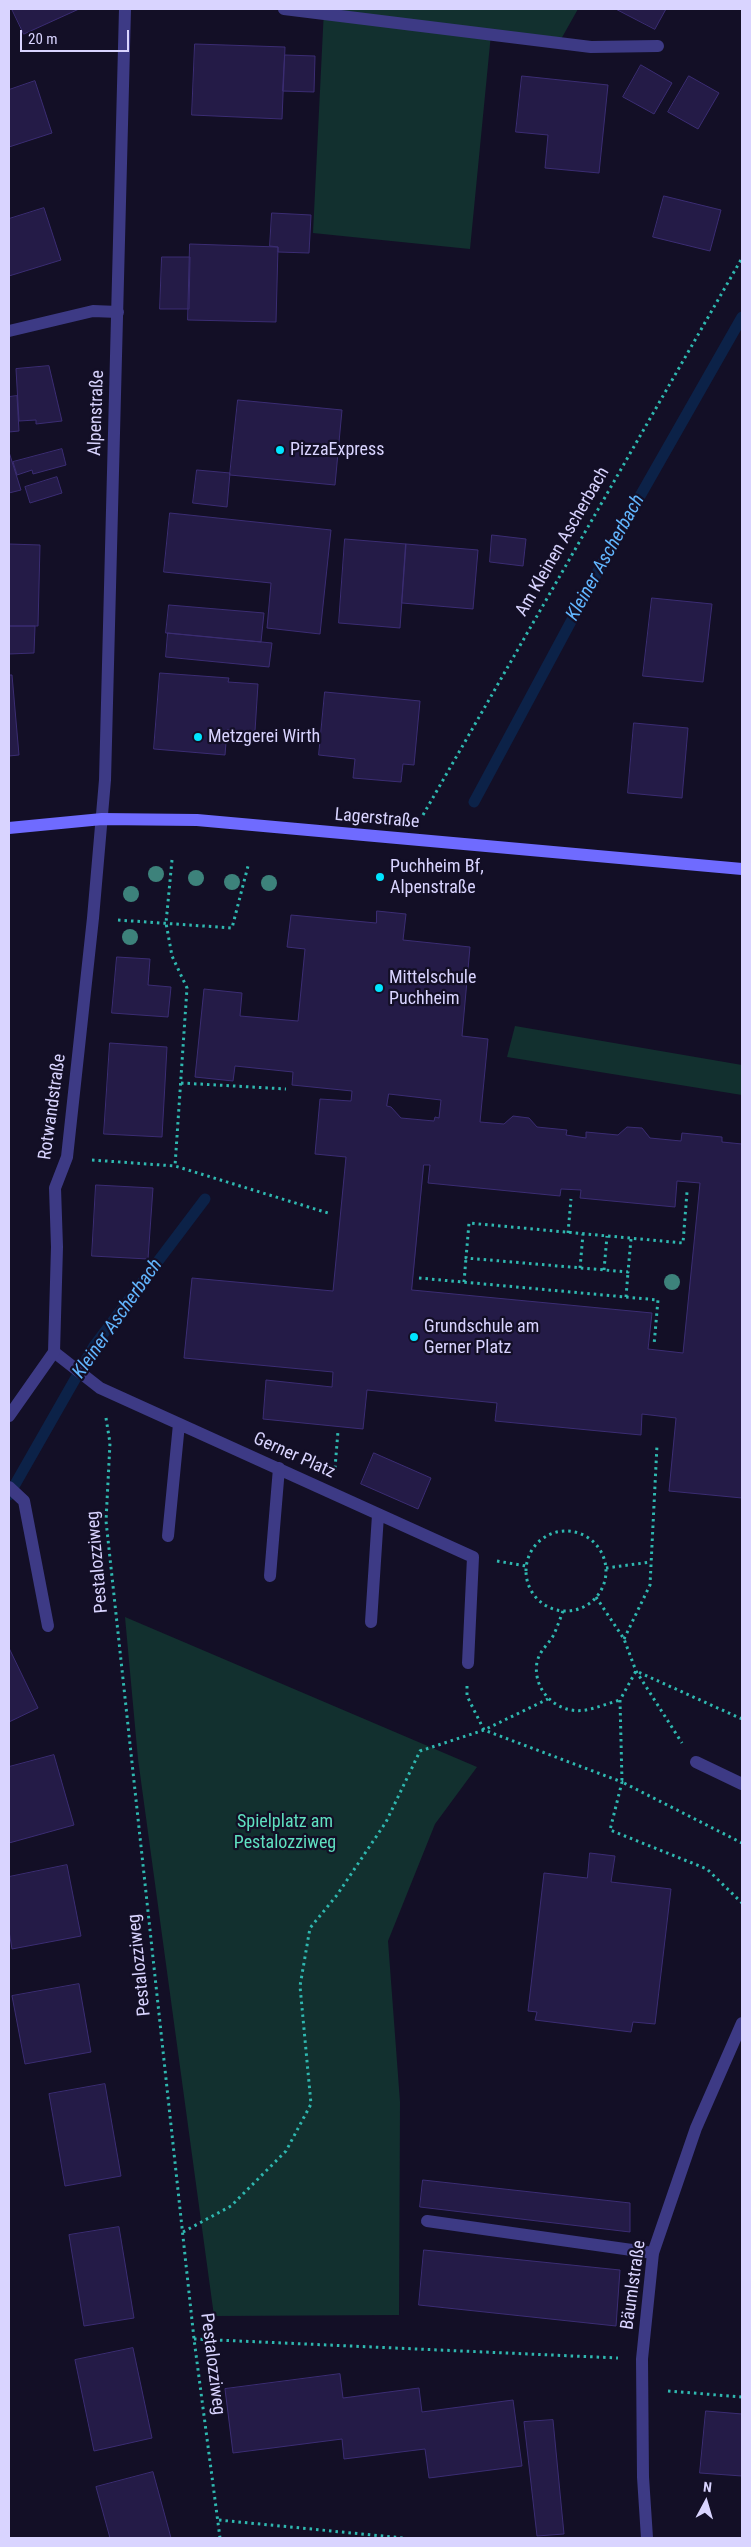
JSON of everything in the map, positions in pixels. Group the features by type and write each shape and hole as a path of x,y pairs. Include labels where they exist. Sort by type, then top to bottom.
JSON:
{"street":[{"name":"Alpenstraße","path":"102,819 105,780 125,9"},
{"path":"284,9 592,48 658,46"},
{"path":"9,331 93,311 118,312"},
{"name":"Lagerstraße","path":"9,828 102,819 197,820 409,840 689,862 742,869"},
{"name":"Rotwandstraße","path":"54,1352 57,1247 55,1188 67,1158 102,819"},
{"path":"9,1416 54,1352"},
{"name":"Gerner Platz","path":"54,1352 100,1388 473,1557 468,1663"},
{"path":"168,1536 179,1424"},
{"path":"270,1576 279,1468"},
{"path":"9,1487 24,1501 48,1626"},
{"path":"371,1622 378,1515"},
{"path":"696,1762 742,1784"},
{"name":"Bäumlstraße","path":"647,2538 643,2476 642,2360 654,2253 696,2128 742,2023"},
{"path":"427,2220 654,2253"}],"path":[{"name":"Am Kleinen Ascherbach","path":"409,840 742,258"},
{"path":"172,860 166,923 172,956 187,988 175,1166"},
{"path":"93,918 232,928 248,866"},
{"path":"181,1083 286,1089"},
{"path":"67,1158 175,1166 328,1213"},
{"path":"464,1282 469,1223 683,1243 687,1192"},
{"path":"568,1233 571,1199"},
{"path":"580,1268 583,1234"},
{"path":"604,1270 607,1236"},
{"path":"626,1297 631,1239"},
{"path":"466,1258 628,1272"},
{"path":"419,1278 658,1300 654,1345"},
{"name":"Pestalozziweg","path":"100,1388 110,1443 106,1521 194,2339 220,2538"},
{"path":"333,1493 338,1431"},
{"path":"624,1639 650,1585 656,1445"},
{"path":"563,1531 577,1532 599,1547 605,1559 606,1568 604,1586 596,1597 586,1606 563,1611 550,1608 539,1600 531,1590 527,1578 528,1559 539,1542 550,1534 563,1531"},
{"path":"606,1568 651,1562"},
{"path":"596,1597 624,1639 636,1671 672,1730 696,1762"},
{"path":"563,1611 553,1637 543,1647 537,1661 537,1675 541,1688 548,1699 559,1707 572,1710 586,1710 620,1700"},
{"path":"468,1663 467,1696 484,1730 622,1782 742,1843"},
{"path":"636,1671 620,1700 622,1782 610,1830 707,1869 742,1903"},
{"path":"636,1671 742,1719"},
{"path":"183,2232 231,2206 286,2151 311,2104 300,1986 310,1928 337,1895 386,1822 420,1752 484,1730 548,1699"},
{"path":"194,2339 642,2360"},
{"path":"642,2389 742,2397"},
{"path":"218,2520 403,2538"}],"green space":[{"path":"324,9 578,9 560,41 491,34 470,249 313,233"},
{"path":"515,1026 742,1065 742,1095 507,1057"},
{"name":"Spielplatz am Pestalozziweg","path":"125,1617 477,1767 435,1824 388,1941 400,2102 399,2315 214,2316 138,1759"}],"building":[{"path":"12,9 79,9 24,34"},
{"path":"616,9 666,9 655,29"},
{"path":"195,44 285,47 282,119 192,115"},
{"path":"285,55 315,56 314,92 283,91"},
{"path":"641,65 672,83 654,114 623,97"},
{"path":"522,76 608,85 599,173 545,168 548,135 516,132"},
{"path":"689,76 719,93 698,129 668,112"},
{"path":"35,81 52,133 9,147 9,90"},
{"path":"664,196 721,210 710,251 653,237"},
{"path":"44,208 61,260 9,276 9,219"},
{"path":"272,213 311,215 309,253 278,252 278,247 270,246"},
{"path":"190,244 278,247 276,322 188,320"},
{"path":"162,257 190,257 189,309 160,309"},
{"path":"49,366 62,421 36,424 36,420 19,421 16,369"},
{"path":"17,396 19,431 9,432 9,397"},
{"path":"238,400 342,410 335,485 230,475"},
{"path":"62,449 66,465 33,474 32,470 17,475 13,462"},
{"path":"9,452 21,490 9,493"},
{"path":"197,470 230,473 227,507 193,503"},
{"path":"57,477 62,493 30,503 25,487"},
{"path":"170,513 331,530 320,634 267,628 271,583 164,572"},
{"path":"492,535 526,539 523,566 490,562"},
{"path":"345,539 406,544 400,628 339,623"},
{"path":"9,544 40,545 38,626 9,626"},
{"path":"406,544 478,550 473,609 402,603"},
{"path":"652,598 712,604 703,682 643,676"},
{"path":"169,605 264,613 261,642 166,633"},
{"path":"9,626 35,626 34,653 9,654"},
{"path":"168,633 272,643 269,667 166,657"},
{"path":"160,673 229,678 228,682 258,684 255,731 227,730 225,755 154,749"},
{"path":"9,675 12,675 19,755 9,756"},
{"path":"325,692 420,701 414,765 403,764 401,782 353,778 355,759 319,755"},
{"path":"634,723 688,728 682,798 628,793"},
{"path":"377,911 406,914 403,940 470,947 462,1036 488,1039 480,1122 504,1124 513,1116 529,1118 537,1127 567,1130 566,1135 586,1138 586,1132 618,1135 627,1127 642,1128 650,1138 681,1141 682,1133 722,1137 722,1142 742,1144 742,1498 669,1491 676,1418 642,1414 641,1435 495,1421 497,1403 367,1390 363,1429 263,1419 266,1380 332,1387 333,1372 184,1358 192,1278 333,1291 346,1157 315,1154 320,1099 351,1101 352,1091 292,1085 293,1072 235,1066 233,1081 195,1077 204,989 242,993 240,1016 298,1021 305,949 287,947 291,915 376,923","holes":["389,1094 441,1100 439,1118 435,1117 434,1121 401,1118 391,1107 387,1106","424,1165 430,1165 428,1183 560,1196 561,1189 581,1190 580,1198 675,1207 677,1181 700,1183 683,1353 648,1349 652,1313 412,1290"]},
{"path":"117,957 150,959 148,985 171,987 168,1017 112,1013"},
{"path":"110,1043 167,1047 162,1137 104,1134"},
{"path":"96,1185 153,1188 148,1259 92,1256"},
{"path":"374,1453 431,1478 418,1509 361,1484"},
{"path":"9,1648 38,1708 9,1722"},
{"path":"54,1755 74,1825 9,1843 9,1767"},
{"path":"590,1853 615,1856 611,1882 671,1889 655,2024 633,2022 631,2032 535,2020 537,2012 528,2011 544,1873 587,1878"},
{"path":"67,1865 81,1936 12,1949 9,1931 9,1877"},
{"path":"79,1984 91,2052 25,2064 12,1996"},
{"path":"105,2084 121,2176 65,2186 49,2094"},
{"path":"423,2180 630,2203 630,2232 420,2207"},
{"path":"119,2227 134,2318 84,2326 69,2235"},
{"path":"424,2250 620,2270 616,2326 419,2305"},
{"path":"133,2348 152,2438 94,2451 75,2360"},
{"path":"340,2374 343,2398 419,2388 422,2412 513,2400 522,2466 429,2478 425,2449 344,2459 342,2439 233,2453 225,2389"},
{"path":"706,2411 742,2414 742,2476 700,2473"},
{"path":"553,2420 564,2534 537,2536 524,2422"},
{"path":"153,2472 171,2538 110,2538 96,2487"}],"waterway":[{"name":"Kleiner Ascherbach","path":"474,802 611,547 742,317"},
{"name":"Kleiner Ascherbach","path":"9,1495 94,1346 205,1199"}],"place":[{"name":"PizzaExpress","path":"280,450"},
{"name":"Metzgerei Wirth","path":"198,737"},
{"name":"Puchheim Bf, Alpenstraße","path":"380,877"},
{"name":"Mittelschule Puchheim","path":"379,988"},
{"name":"Grundschule am Gerner Platz","path":"414,1337"}]}
